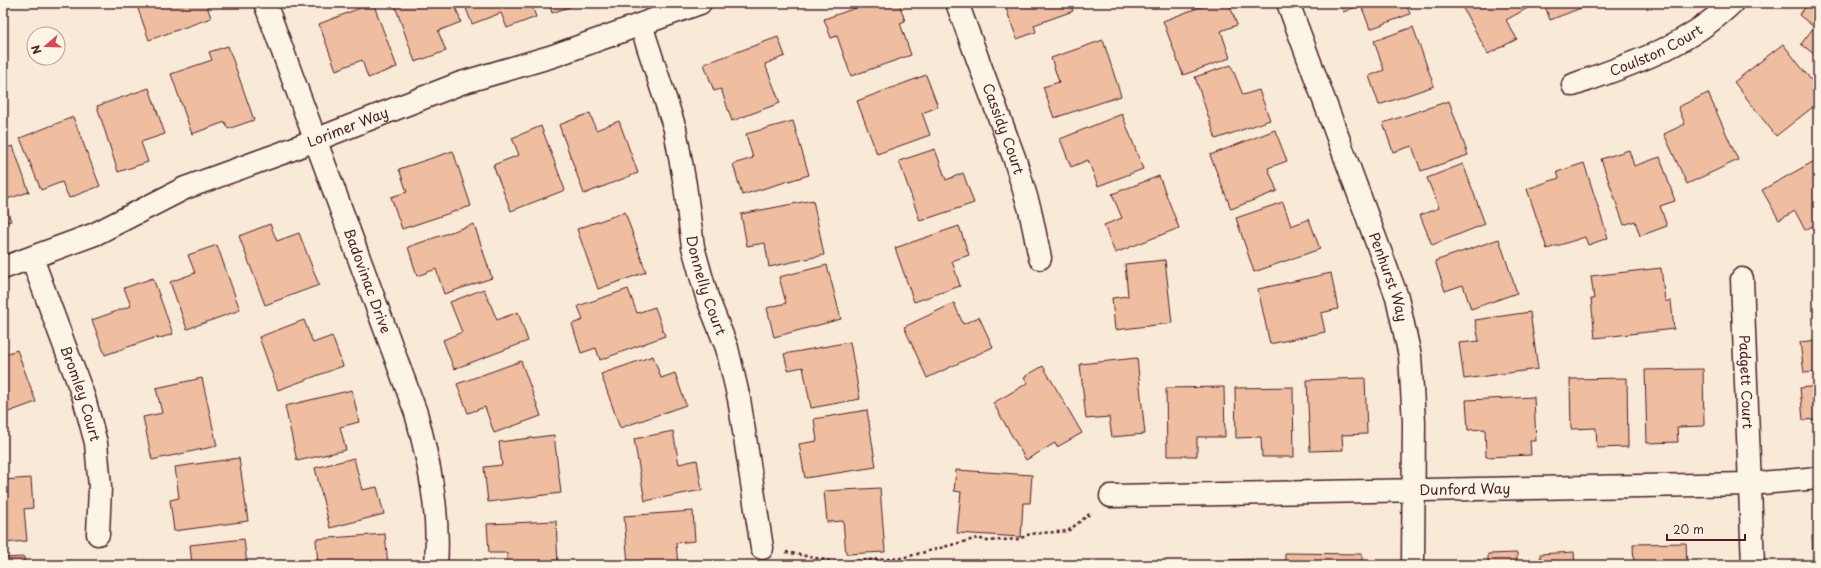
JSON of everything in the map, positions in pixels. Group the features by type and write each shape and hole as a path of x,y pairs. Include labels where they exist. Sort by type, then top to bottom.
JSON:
{"street":[{"name":"Badovinac Drive","path":"265,3 416,413 428,460 433,496 436,565"},
{"name":"Lorimer Way","path":"3,268 95,234 185,188 315,140 460,83 553,56 700,3"},
{"name":"Cassidy Court","path":"957,3 1015,160 1030,210 1040,258"},
{"name":"Penhurst Way","path":"1288,3 1397,297 1410,356 1414,422 1412,565"},
{"name":"Coulston Court","path":"1573,86 1632,64 1677,44 1713,21 1732,3"},
{"name":"Donnelly Court","path":"641,25 676,129 693,247 707,297 729,355 739,399 762,548"},
{"name":"Bromley Court","path":"32,258 84,398 96,443 100,488 98,534"},
{"name":"Padgett Court","path":"1742,279 1753,565"},
{"name":"Dunford Way","path":"1111,496 1750,484 1818,478"}],"path":[{"path":"762,548 812,556 835,562 902,558 978,538 987,542 1019,539 1030,534 1068,531 1111,496"}],"building":[{"path":"136,3 206,3 211,18 149,40"},
{"path":"373,3 397,67 368,78 362,60 336,70 319,24"},
{"path":"394,3 454,3 461,22 438,31 446,51 415,62"},
{"path":"464,3 531,3 536,17 507,28 501,13 472,24"},
{"path":"549,3 580,3 552,13"},
{"path":"870,3 899,3 905,21 900,23 911,55 851,76 837,36 831,38 824,19"},
{"path":"1004,3 1070,3 1073,11 1034,25 1036,32 1017,39"},
{"path":"1211,3 1229,3 1237,25 1221,31 1230,58 1183,75 1163,21"},
{"path":"1340,3 1406,3 1410,14 1370,29 1361,5 1343,12"},
{"path":"1460,3 1531,3 1533,5 1506,20 1517,39 1488,54"},
{"path":"1544,3 1579,3 1581,8 1550,20"},
{"path":"1809,3 1818,3 1818,57 1801,44 1814,27 1799,15"},
{"path":"1413,27 1434,86 1379,105 1369,76 1384,70 1374,41"},
{"path":"778,37 785,56 765,64 780,103 732,121 721,89 714,91 704,64"},
{"path":"1103,40 1121,96 1054,118 1043,87 1059,82 1051,58"},
{"path":"1783,44 1818,89 1818,103 1776,136 1734,82"},
{"path":"228,46 254,120 228,129 225,122 192,134 171,74 212,60 209,52"},
{"path":"1231,65 1243,95 1259,90 1270,120 1216,139 1195,77"},
{"path":"926,75 938,107 922,113 930,135 877,154 857,101"},
{"path":"149,88 165,134 141,142 148,162 118,172 97,106"},
{"path":"1708,93 1738,160 1687,184 1664,134 1685,124 1678,107"},
{"path":"1449,101 1468,155 1421,171 1412,146 1393,152 1383,123"},
{"path":"590,113 596,130 619,121 638,173 584,194 559,125"},
{"path":"1122,114 1143,169 1098,186 1088,160 1071,167 1060,139"},
{"path":"73,117 100,186 69,198 62,182 41,190 20,138"},
{"path":"793,121 809,175 742,195 733,164 753,158 746,134"},
{"path":"541,126 565,190 511,211 493,165 519,155 512,138"},
{"path":"1275,130 1287,161 1268,168 1277,191 1231,209 1210,155"},
{"path":"13,146 29,192 4,200 11,221 3,223 3,149"},
{"path":"935,149 946,180 963,173 974,203 920,221 899,161"},
{"path":"1629,150 1634,166 1660,157 1675,201 1660,206 1667,226 1640,236 1635,221 1624,225 1601,159"},
{"path":"453,151 471,206 402,229 391,197 407,192 399,169"},
{"path":"1818,159 1818,223 1805,230 1795,211 1779,220 1762,190"},
{"path":"1584,163 1608,238 1588,245 1585,237 1547,249 1527,189 1559,178 1557,172"},
{"path":"1463,164 1485,224 1432,245 1420,215 1439,208 1427,178"},
{"path":"1159,176 1179,228 1115,253 1104,225 1122,218 1112,194"},
{"path":"813,200 824,255 769,267 765,243 747,246 741,214"},
{"path":"1283,202 1291,226 1309,219 1320,249 1254,272 1236,218"},
{"path":"625,212 646,272 598,289 577,229"},
{"path":"270,224 277,241 299,233 319,285 265,305 239,236"},
{"path":"474,224 492,278 444,294 436,269 417,276 408,247"},
{"path":"959,226 969,255 952,261 960,286 914,302 895,248"},
{"path":"1499,239 1517,293 1471,309 1463,285 1445,291 1435,261"},
{"path":"1818,242 1818,268 1813,244"},
{"path":"217,245 240,310 187,329 170,282 195,273 188,255"},
{"path":"1165,260 1172,323 1115,330 1112,298 1128,296 1125,264"},
{"path":"827,265 841,319 774,337 767,308 786,303 779,277"},
{"path":"1661,268 1665,301 1671,301 1674,329 1595,338 1591,299 1594,299 1591,276"},
{"path":"1331,273 1338,309 1321,313 1325,332 1270,344 1258,289"},
{"path":"153,278 173,334 157,339 157,337 105,355 92,320 131,306 124,288"},
{"path":"484,289 497,320 518,312 528,341 454,369 443,340 462,332 450,302"},
{"path":"628,289 637,313 655,307 665,336 600,360 596,348 581,353 572,324 583,320 578,306"},
{"path":"954,303 963,324 979,317 993,347 927,378 904,327"},
{"path":"1530,312 1538,369 1464,379 1459,343 1479,341 1475,320"},
{"path":"304,320 313,343 332,336 343,366 278,390 259,337"},
{"path":"1818,340 1818,372 1804,373 1800,342"},
{"path":"850,342 860,399 811,408 803,367 788,370 784,354"},
{"path":"17,350 36,402 3,414 3,355"},
{"path":"653,356 661,378 675,373 686,405 620,428 601,374"},
{"path":"1137,358 1145,434 1112,437 1109,417 1086,419 1080,364"},
{"path":"521,361 541,416 494,433 485,407 468,413 457,384"},
{"path":"1043,366 1082,433 1057,447 1055,443 1026,460 993,403 1028,383 1024,377"},
{"path":"1703,369 1704,426 1677,427 1678,442 1647,443 1645,370"},
{"path":"202,378 217,446 152,460 143,417 162,413 156,388"},
{"path":"1365,378 1367,434 1342,435 1343,450 1310,451 1307,380"},
{"path":"1627,378 1628,447 1597,448 1596,428 1571,429 1570,379"},
{"path":"1818,386 1818,419 1803,420 1800,388"},
{"path":"1224,387 1225,437 1197,437 1197,456 1167,456 1166,388"},
{"path":"1293,387 1294,457 1262,457 1261,437 1236,438 1235,388"},
{"path":"352,390 359,422 340,427 346,450 297,461 285,406"},
{"path":"1534,397 1536,441 1530,441 1531,455 1486,457 1485,429 1468,430 1466,400"},
{"path":"867,410 876,467 805,478 799,444 817,441 814,419"},
{"path":"673,431 679,464 697,460 702,490 645,501 634,439"},
{"path":"554,435 561,493 488,502 484,467 502,465 499,442"},
{"path":"239,458 248,521 174,531 170,500 179,498 175,467"},
{"path":"354,458 362,490 377,487 384,514 330,528 315,468"},
{"path":"956,470 1032,475 1030,503 1023,503 1021,537 957,533 961,492 954,491"},
{"path":"31,478 33,508 24,509 27,541 3,543 3,480"},
{"path":"880,488 885,552 846,554 843,521 827,522 824,491"},
{"path":"693,511 695,541 676,543 678,565 628,565 624,516"},
{"path":"556,521 558,565 507,565 507,553 489,553 487,524"},
{"path":"385,534 388,565 318,565 316,539"},
{"path":"1818,535 1818,565 1813,565 1812,536"},
{"path":"244,539 247,565 192,565 190,545"},
{"path":"1686,543 1687,565 1634,565 1633,544"},
{"path":"1574,552 1575,565 1541,565 1540,554"},
{"path":"1285,553 1362,554 1362,565 1285,565"},
{"path":"1517,553 1517,565 1488,565 1488,554"},
{"path":"24,557 25,565 3,565 3,558"},
{"path":"1254,559 1254,565 1226,565 1226,560"}]}
